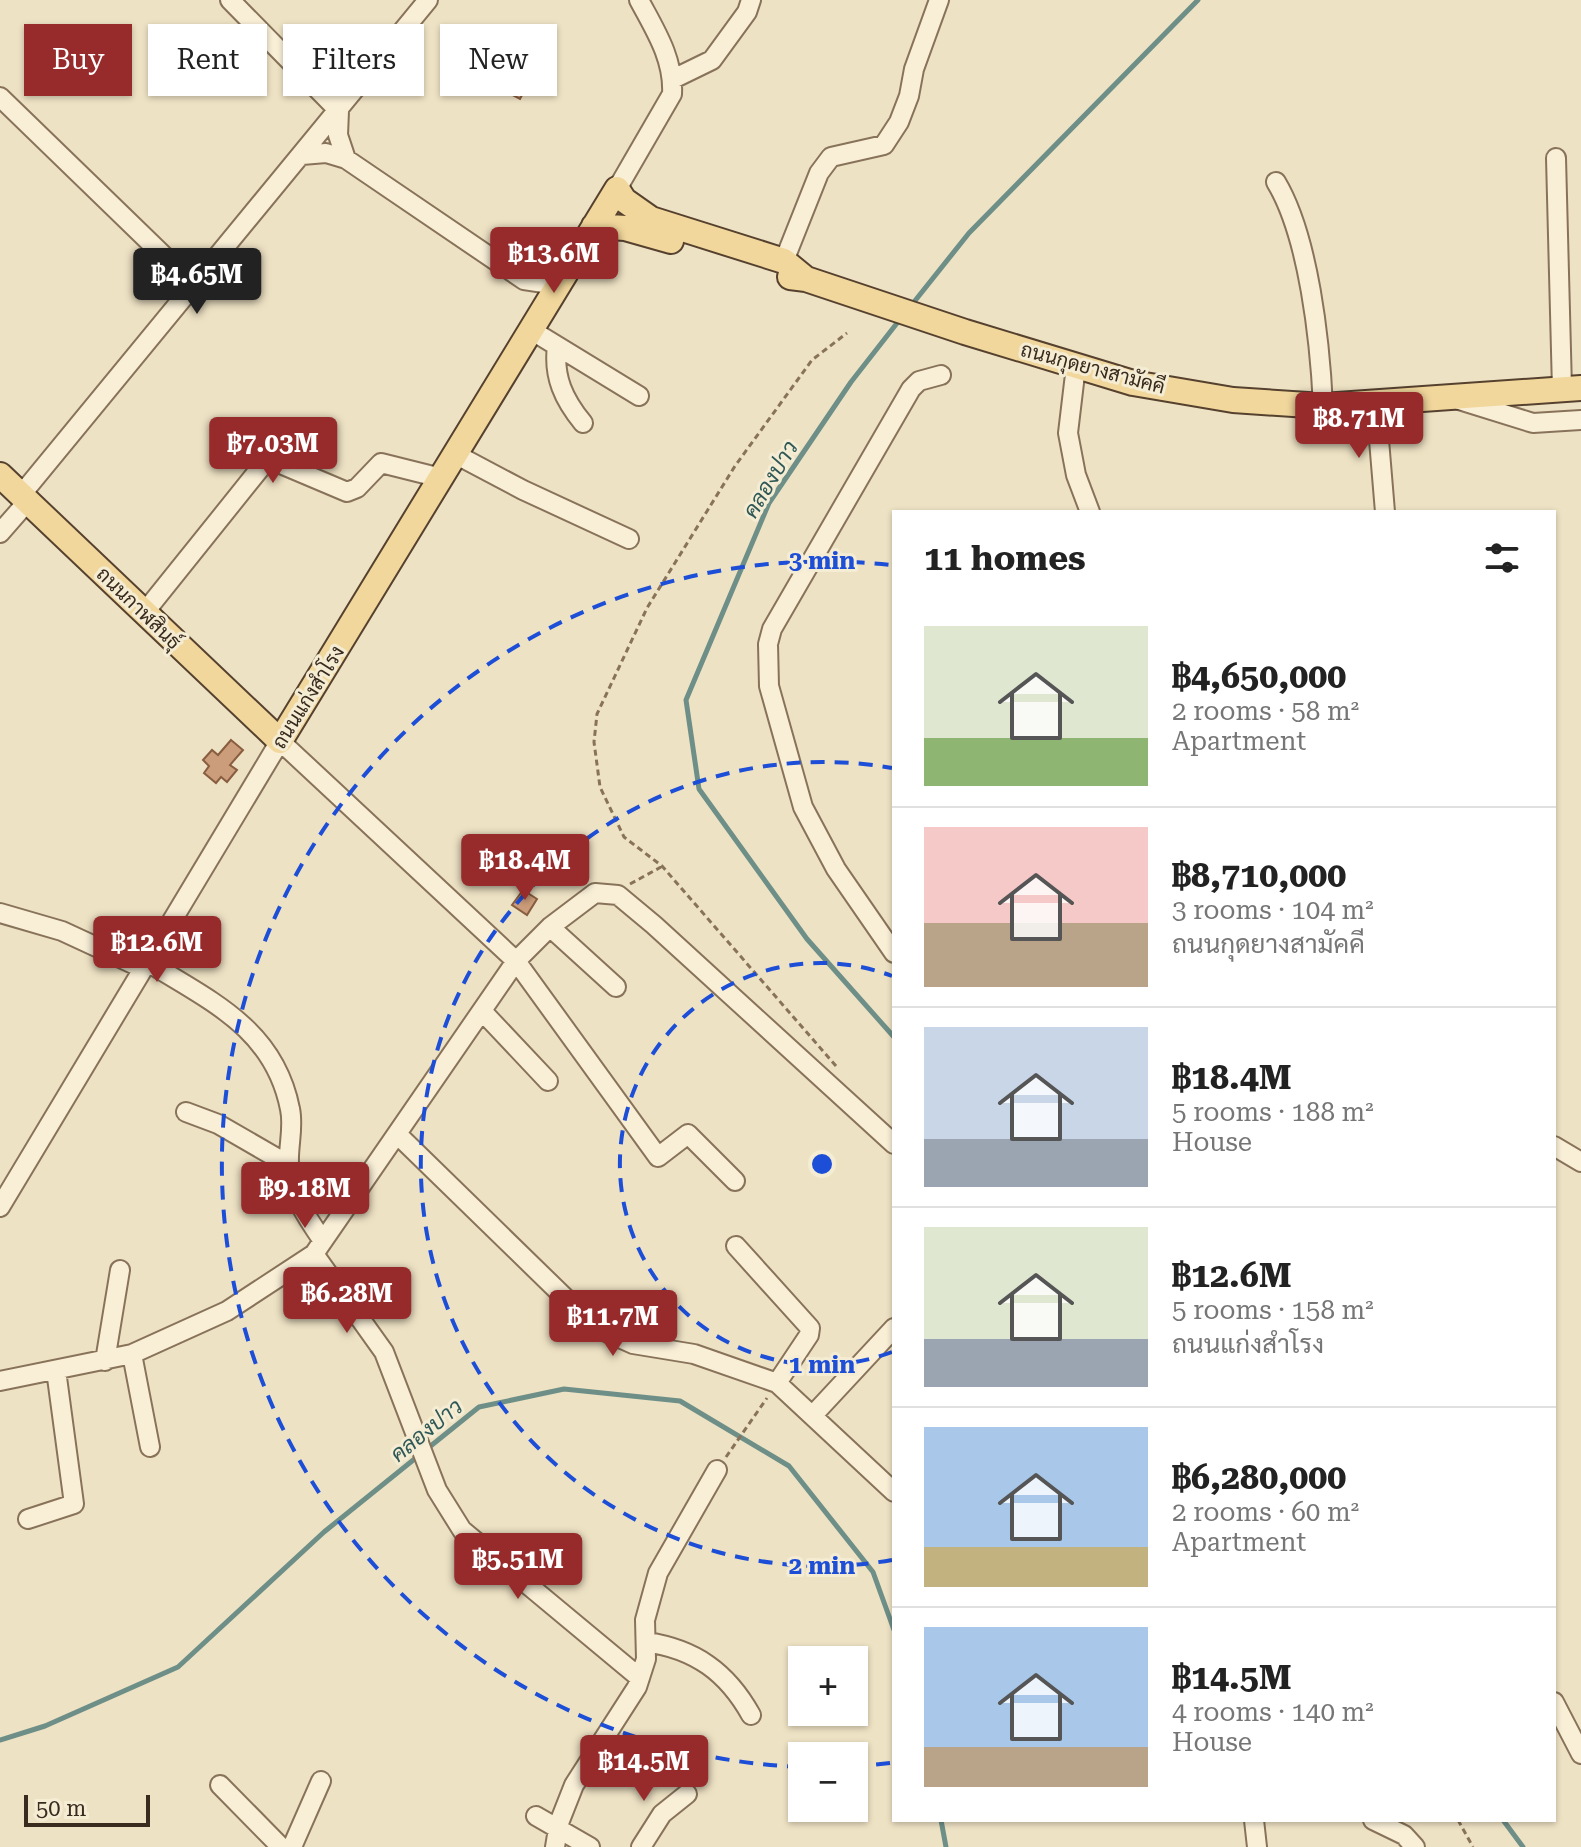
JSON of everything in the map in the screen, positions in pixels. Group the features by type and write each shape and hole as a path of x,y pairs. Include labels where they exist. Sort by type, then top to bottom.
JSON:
{"main road":[{"name":"ถนนกุดยางสามัคคี","path":"617,189 624,200 651,219 784,261 806,279"},
{"name":"ถนนแก่งสำโรง","path":"280,741 617,189"},
{"name":"ถนนกุดยางสามัคคี","path":"594,226 644,232 778,276 806,279 853,297 1133,383 1233,400 1323,406 1571,388"},
{"name":"ถนนกาฬสินธุ์","path":"0,475 280,741"}],"street":[{"path":"230,0 339,111 338,135 346,159"},
{"path":"0,533 24,498 428,0"},
{"path":"617,189 668,105 673,79 665,51 639,0"},
{"path":"673,79 712,60 747,12 751,0"},
{"path":"784,261 819,173 831,157 884,145 899,122 939,0"},
{"path":"0,97 195,286"},
{"path":"302,155 326,153 346,159 524,280 544,283 567,271"},
{"path":"1556,158 1571,388"},
{"path":"1276,182 1292,217 1307,283 1321,353 1323,406"},
{"path":"524,280 533,297 533,326 557,346 639,396"},
{"path":"557,346 556,376 571,408 583,423"},
{"path":"1076,366 1068,433 1076,475 1089,510"},
{"path":"892,950 836,869 803,807 769,686 768,644 772,629 911,389 919,381 941,375"},
{"path":"1452,398 1533,423 1581,420"},
{"path":"1376,404 1385,510"},
{"path":"455,454 523,490 629,539"},
{"path":"144,613 262,466 276,462 347,492 357,488 381,463 441,478"},
{"path":"280,741 516,961 658,1157 688,1134 735,1181"},
{"name":"ถนนแก่งสำโรง","path":"0,1207 280,741"},
{"path":"0,1381 132,1354 227,1311 318,1248 516,961 550,927 595,893 618,895 892,1142"},
{"path":"0,913 62,931 144,965 239,1019 270,1053 291,1110 289,1165 295,1199 318,1248 384,1352 437,1490 462,1530 640,1678"},
{"path":"550,927 616,987"},
{"path":"482,1011 548,1081"},
{"path":"186,1112 218,1124 289,1165"},
{"path":"398,1135 595,1327 633,1344 694,1354 777,1383 892,1488"},
{"path":"1556,1147 1581,1162"},
{"path":"736,1246 810,1328 809,1335 777,1383"},
{"path":"105,1361 120,1270"},
{"path":"814,1414 892,1330"},
{"path":"132,1354 150,1447"},
{"path":"28,1519 74,1504 56,1370"},
{"path":"556,1839 574,1785 640,1678 646,1659 645,1620 658,1573 717,1470"},
{"path":"646,1642 675,1646 709,1664 727,1680 751,1715"},
{"path":"1556,1706 1581,1754"},
{"path":"292,1847 321,1781"},
{"path":"220,1785 281,1847"},
{"path":"641,1847 662,1814 687,1794"},
{"path":"536,1816 556,1839 590,1847"},
{"path":"1254,1822 1257,1847"},
{"path":"1377,1822 1404,1835 1415,1847"}],"path":[{"path":"844,1074 662,866 624,837 600,787 594,742 597,714 647,608 735,466 812,360 847,333"},
{"path":"618,895 634,881 662,866"},
{"path":"717,1470 777,1383"},
{"path":"1459,1822 1473,1847"}],"building":[{"path":"231,740 243,750 230,765 237,770 227,782 221,777 216,783 204,773 209,766 203,760 212,750 218,755"},
{"path":"523,890 537,899 527,915 512,905"}],"waterway":[{"name":"คลองปาว","path":"910,307 969,233 1198,0"},
{"name":"คลองปาว","path":"892,1035 807,939 699,789 686,700 769,503 851,382 901,318"},
{"name":"คลองปาว","path":"0,1740 45,1726 178,1667 324,1532 479,1407 564,1389 680,1401 789,1466 873,1572 892,1624"},
{"name":"คลองปาว","path":"941,1822 946,1847"},
{"name":"คลองปาว","path":"1504,1822 1523,1847"}]}
